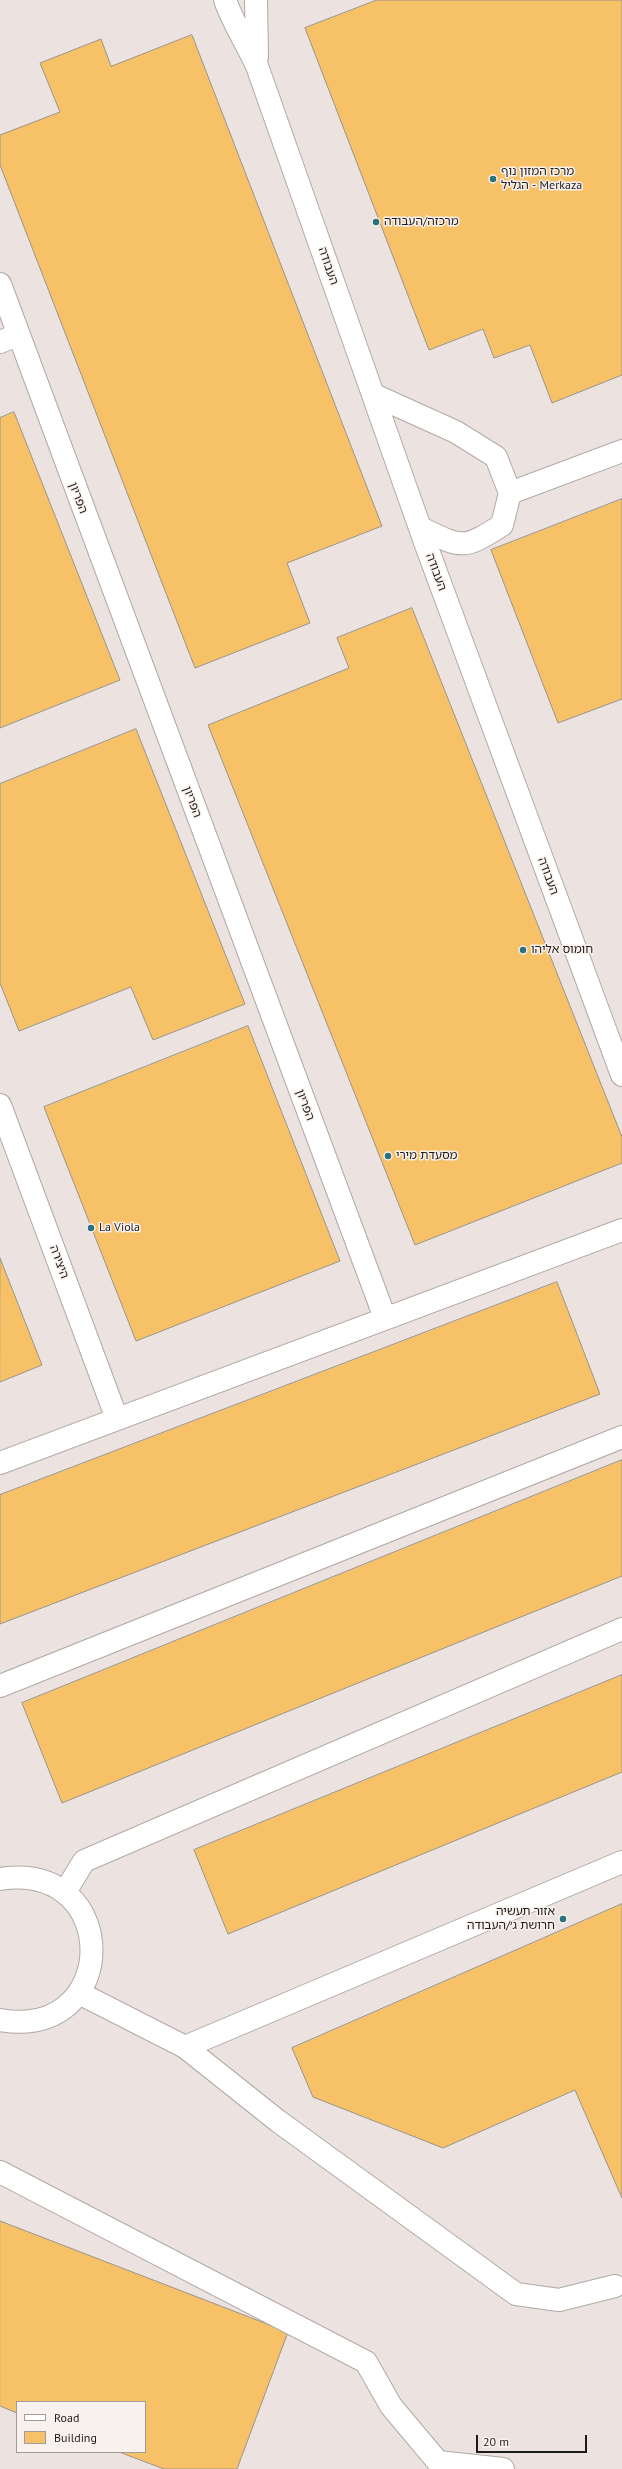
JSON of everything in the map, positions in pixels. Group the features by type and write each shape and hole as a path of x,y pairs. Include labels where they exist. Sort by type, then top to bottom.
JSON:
{"street":[{"name":"העבודה","path":"225,0 232,19 245,39 257,66 421,528 622,1075"},
{"name":"העבודה","path":"256,0 257,66"},
{"name":"הפריון","path":"0,284 9,338 385,1318"},
{"path":"374,395 456,432 496,457 510,493 502,525 475,543 452,544 421,528"},
{"path":"510,493 622,451"},
{"name":"היצירה","path":"0,1105 117,1419"},
{"path":"0,1463 622,1230"},
{"path":"0,1686 622,1437"},
{"path":"65,1892 84,1862 622,1629"},
{"path":"185,2047 622,1862"},
{"path":"0,1879 30,1878 45,1880 65,1892 80,1908 90,1928 93,1951 89,1973 79,1993 64,2009 43,2020 20,2024 0,2020"},
{"path":"79,1993 185,2047 278,2121 516,2294 559,2300 615,2286"},
{"path":"0,2172 366,2362 391,2406 438,2462 503,2469"}],"building":[{"name":"מרכז המזון נוף הגליל - Merkaza","path":"377,0 622,0 622,375 552,403 530,345 494,358 483,329 429,350 305,28"},
{"path":"192,35 382,526 287,563 310,623 195,668 0,165 0,135 60,112 40,63 101,39 111,66"},
{"path":"14,412 120,680 0,728 0,418"},
{"path":"622,499 622,699 558,723 491,550"},
{"path":"412,608 622,1137 622,1163 415,1245 208,725 349,668 337,638"},
{"path":"136,729 245,1004 153,1040 131,987 19,1031 0,983 0,784"},
{"path":"248,1026 340,1261 136,1341 44,1107"},
{"path":"0,1258 42,1365 0,1382"},
{"path":"557,1282 600,1394 0,1624 0,1495"},
{"path":"622,1460 622,1576 62,1803 22,1703"},
{"path":"622,1675 622,1772 228,1934 194,1850"},
{"path":"622,1904 622,2198 575,2090 443,2148 313,2097 292,2048"},
{"path":"0,2221 288,2332 237,2469 164,2469 122,2453 146,2453 146,2401 16,2401 16,2413 0,2406"}],"place":[{"name":"מרכז המזון נוף הגליל - Merkaza","path":"493,179"},
{"name":"מרכזה/העבודה","path":"376,222"},
{"name":"חומוס אליהו","path":"523,950"},
{"name":"מסעדת מירי","path":"388,1156"},
{"name":"La Viola","path":"91,1228"},
{"name":"אזור תעשיה חרושת ג׳/העבודה","path":"563,1919"}]}
